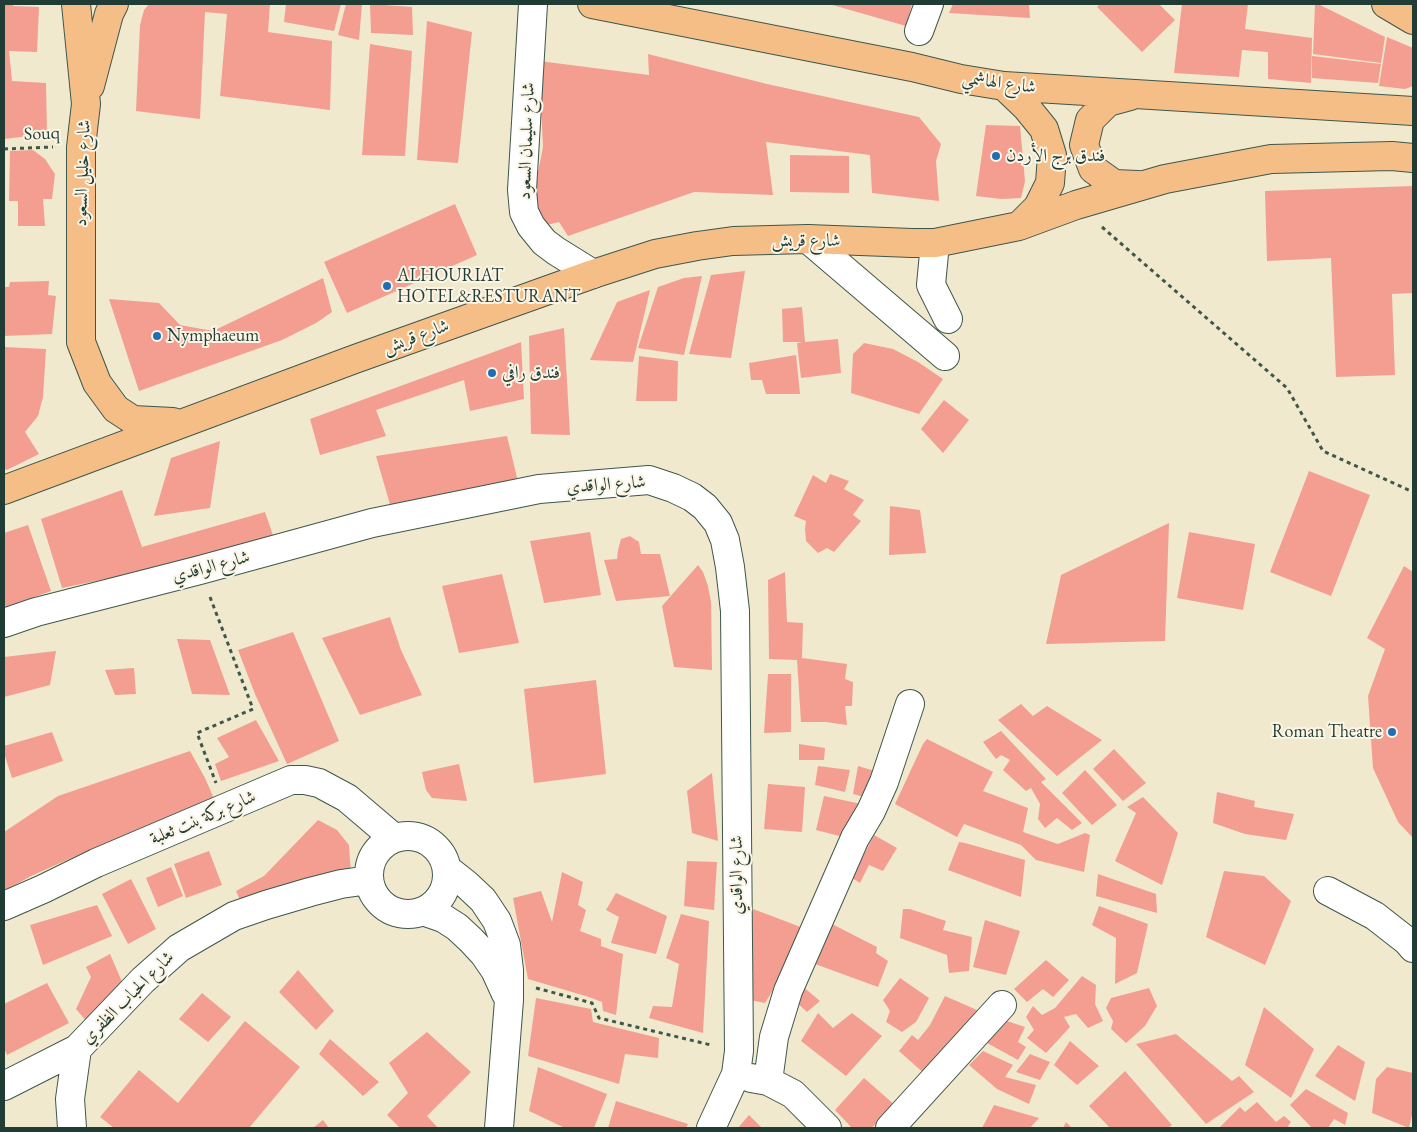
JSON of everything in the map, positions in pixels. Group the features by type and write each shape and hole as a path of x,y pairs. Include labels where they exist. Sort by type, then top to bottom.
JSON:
{"main road":[{"name":"شارع خليل السعود","path":"76,4 86,104 81,146 81,342 97,383 116,409 133,420 185,422"},
{"path":"86,104 109,14 114,4"},
{"name":"شارع الهاشمي","path":"592,4 893,63 961,79 1004,86 1413,112"},
{"path":"1386,4 1413,20"},
{"path":"1004,86 1027,108 1044,129 1052,155 1050,183 1038,207 1019,226"},
{"path":"1134,94 1108,102 1090,120 1084,145 1093,169 1114,184 1139,185"},
{"path":"1019,226 1139,185 1271,159 1392,156 1413,158"},
{"name":"شارع قريش","path":"4,490 355,359 593,274 655,254 734,241 808,239 912,243 935,242 1019,226"}],"street":[{"name":"شارع سليمان السعود","path":"533,4 522,190 524,212 531,226 544,242 593,274"},
{"path":"919,31 929,4"},
{"path":"808,239 945,356"},
{"path":"935,242 931,285 948,319"},
{"name":"شارع الواقدي","path":"4,623 36,612 372,523 539,489 649,480 692,497 705,507 718,523 725,540 735,611 738,1063 711,1128"},
{"path":"768,1081 774,1037 788,991 856,838 884,782 910,704"},
{"name":"شارع بركة بنت ثعلبة","path":"4,906 96,863 291,780 319,783 347,798 394,838"},
{"path":"408,836 422,838 433,845 442,856 447,869 446,886 437,902 423,911 405,914 388,909 375,897 369,880 369,866 374,855 383,844 394,838 408,836"},
{"path":"447,869 483,900 497,921 506,945 510,970 499,1128"},
{"name":"شارع الحباب الظفري","path":"4,1086 78,1049 143,980 179,948 234,916 310,892 341,884 369,880"},
{"path":"1328,891 1375,916 1408,941 1413,948"},
{"path":"423,911 443,918 471,940 484,954 509,991"},
{"path":"890,1128 1002,1005"},
{"path":"72,1128 70,1099 78,1049"},
{"path":"738,1063 793,1094 827,1128"}],"path":[{"name":"Souq","path":"4,149 81,146"},
{"path":"1076,205 1287,388 1323,451 1413,492"},
{"path":"200,570 253,709 197,733 226,808"},
{"path":"509,991 592,1003 599,1018 738,1063"}],"building":[{"path":"4,4 39,7 37,52 9,51 12,81 46,83 47,134 4,139"},
{"path":"149,4 270,4 268,32 332,41 330,110 220,96 227,14 205,12 200,119 136,111 140,25 144,10"},
{"path":"286,4 341,4 334,31 284,22"},
{"path":"346,4 362,4 359,40 338,35"},
{"path":"370,4 412,7 413,35 371,33"},
{"path":"829,4 912,4 906,26"},
{"path":"953,4 1029,4 1030,18 949,13"},
{"path":"1100,4 1159,4 1175,20 1142,52 1097,7"},
{"path":"1182,4 1248,4 1245,29 1312,38 1311,83 1268,79 1268,52 1242,50 1239,77 1174,73"},
{"path":"1315,4 1385,37 1381,63 1313,54"},
{"path":"427,21 472,32 458,163 417,160"},
{"path":"1387,37 1413,48 1413,86 1405,89 1379,86"},
{"path":"370,44 412,51 405,156 362,155"},
{"path":"648,54 767,84 919,117 941,144 936,161 939,201 872,193 870,155 766,142 773,195 694,192 568,236 559,222 547,225 531,208 543,147 539,61 649,75"},
{"path":"1312,56 1381,64 1378,83 1312,78"},
{"path":"986,125 1020,126 1025,181 1021,198 1001,199 976,196"},
{"path":"33,150 45,159 55,174 52,199 43,199 45,226 18,226 18,201 9,201 10,151"},
{"path":"790,155 849,156 849,193 790,192"},
{"path":"1413,186 1413,293 1392,294 1395,375 1336,377 1331,258 1267,261 1265,191"},
{"path":"455,204 477,255 347,313 324,262"},
{"path":"745,271 731,358 689,354 711,275"},
{"path":"702,276 684,355 638,348 658,287 684,278"},
{"path":"323,278 332,312 316,323 282,340 139,391 109,299 159,303 180,325 213,331"},
{"path":"49,281 48,295 56,296 52,334 4,336 4,287 9,287 10,282"},
{"path":"650,290 633,362 590,360 617,302"},
{"path":"802,307 805,342 838,339 841,373 801,378 797,343 803,342 783,342 782,309"},
{"path":"564,328 570,435 531,434 529,336"},
{"path":"521,342 524,399 470,411 464,380 376,410 386,436 320,455 310,419"},
{"path":"864,343 893,349 918,362 943,379 919,414 851,393 853,354"},
{"path":"4,347 46,349 43,397 38,416 25,432 39,454 7,470 4,469"},
{"path":"796,355 800,394 766,394 762,380 751,380 749,363"},
{"path":"639,356 678,361 677,401 636,401"},
{"path":"944,400 969,420 943,453 921,429"},
{"path":"507,436 520,490 393,515 376,456"},
{"path":"220,441 210,508 154,516 171,458"},
{"path":"1309,471 1370,495 1331,596 1270,572"},
{"path":"830,474 849,481 844,489 864,500 853,515 861,521 834,552 827,548 818,553 806,541 806,521 794,516 813,475 826,483"},
{"path":"122,490 142,547 265,512 276,544 62,588 41,519"},
{"path":"890,506 920,510 926,553 889,555"},
{"path":"1169,523 1165,641 1046,644 1061,575"},
{"path":"28,525 51,591 4,608 4,533"},
{"path":"590,532 601,595 544,603 530,541"},
{"path":"1189,532 1255,544 1243,610 1177,598"},
{"path":"630,536 639,542 641,554 660,554 670,596 616,601 604,560 617,559 621,539"},
{"path":"698,565 703,572 708,586 711,602 712,670 674,667 662,606"},
{"name":"Roman Theatre","path":"1404,566 1413,572 1413,838 1398,822 1373,768 1368,696 1385,649 1367,638"},
{"path":"785,572 787,622 803,623 802,658 847,664 845,679 853,682 852,706 845,706 847,725 826,722 801,722 797,660 769,659 768,580"},
{"path":"502,574 519,643 459,653 442,586"},
{"path":"390,617 401,650 422,695 360,715 322,638"},
{"path":"293,632 339,741 287,764 255,694 238,650"},
{"path":"177,639 210,640 230,695 192,694"},
{"path":"56,651 50,685 4,697 4,657"},
{"path":"134,668 136,694 115,695 105,670"},
{"path":"768,674 791,674 791,732 764,733"},
{"path":"596,680 606,774 534,783 524,689"},
{"path":"1021,704 1033,716 1047,706 1102,740 1057,776 998,720"},
{"path":"256,720 279,761 221,781 215,764 229,757 217,738"},
{"path":"1001,731 1046,779 1041,782 1082,823 1072,830 1057,818 1045,828 1038,819 1040,804 1031,788 1026,791 1003,770 1010,760 1001,755 996,759 983,742"},
{"path":"52,732 63,761 12,778 4,753 4,746"},
{"path":"927,739 993,772 983,791 1028,808 1023,832 1058,844 1085,833 1090,835 1084,872 1036,860 1021,845 964,824 957,837 895,804"},
{"path":"799,744 825,748 824,760 799,760"},
{"path":"1114,749 1146,783 1123,801 1093,769"},
{"path":"190,751 205,778 218,808 85,852 31,876 4,891 4,832 58,796"},
{"path":"459,764 467,801 432,798 426,790 422,772"},
{"path":"818,766 850,770 845,792 815,785"},
{"path":"858,766 882,773 872,799 853,794"},
{"path":"1085,770 1117,805 1092,825 1062,793"},
{"path":"712,773 718,841 692,833 687,791"},
{"path":"768,784 805,787 802,832 764,829"},
{"path":"1217,792 1255,801 1254,807 1294,814 1286,840 1245,834 1213,823"},
{"path":"824,796 866,805 851,839 816,830"},
{"path":"1143,797 1178,833 1162,885 1115,861 1136,813 1127,807"},
{"path":"318,820 337,830 349,845 351,874 240,900 236,891 264,876"},
{"path":"874,835 897,848 883,871 869,865 860,883 852,878"},
{"path":"959,842 1025,860 1021,897 948,870"},
{"path":"209,851 222,885 186,898 174,864"},
{"path":"687,861 717,862 714,910 684,906"},
{"path":"171,867 183,896 158,907 146,878"},
{"path":"1224,871 1264,876 1291,901 1265,965 1206,937"},
{"path":"562,872 583,882 578,905 586,910 580,931 601,939 601,946 623,954 616,1015 603,1011 602,1002 528,979 513,898 541,891 552,922"},
{"path":"1098,874 1156,894 1157,913 1096,896"},
{"path":"131,879 156,929 128,944 102,894"},
{"path":"616,893 667,916 656,954 611,943 619,917 606,910"},
{"path":"97,905 112,936 43,965 30,925"},
{"path":"1099,906 1148,924 1137,973 1115,984 1116,938 1092,925"},
{"path":"753,909 806,929 790,962 765,1003 750,1000 749,952"},
{"path":"903,909 910,909 946,921 943,930 972,937 969,971 949,973 947,955 900,938"},
{"path":"681,914 709,921 703,1033 649,1018 653,1006 672,1007 679,964 666,958"},
{"path":"985,920 1020,931 1006,975 973,967"},
{"path":"830,923 877,947 876,953 888,961 878,987 815,964"},
{"path":"110,954 123,984 88,1023 76,1009 91,977 86,967"},
{"path":"1046,960 1069,980 1053,997 1043,989 1027,1002 1014,989"},
{"path":"298,970 334,1011 316,1030 279,992"},
{"path":"1082,976 1096,985 1095,1004 1103,1021 1088,1028 1076,1014 1064,1017 1070,1027 1046,1053 1027,1038 1034,1030 1026,1017 1033,1006 1042,1015 1055,1008"},
{"path":"900,978 929,998 916,1022 902,1032 886,1022 890,1011 883,1000"},
{"path":"47,983 69,1023 7,1055 4,1048 4,1004"},
{"path":"801,985 820,1001 807,1012 795,1001"},
{"path":"1149,988 1157,1006 1145,1026 1126,1043 1111,1029 1113,1021 1106,1008 1111,998"},
{"path":"202,993 231,1017 208,1042 179,1019"},
{"path":"945,996 977,1010 957,1042 927,1076 899,1051 912,1035 918,1040 930,1025"},
{"path":"536,998 591,1009 593,1022 659,1038 658,1058 625,1054 619,1084 528,1056"},
{"path":"1264,1007 1314,1049 1291,1098 1245,1065"},
{"path":"818,1013 833,1028 852,1013 882,1036 846,1076 801,1041"},
{"path":"1004,1020 1025,1027 1018,1042 1026,1047 1018,1060 987,1043"},
{"path":"245,1021 300,1067 249,1128 114,1128 100,1117 139,1070 178,1103"},
{"path":"427,1032 471,1072 427,1116 438,1128 400,1128 387,1115 408,1093 389,1063"},
{"path":"1176,1034 1232,1081 1239,1076 1254,1092 1206,1124 1136,1044"},
{"path":"330,1039 379,1082 363,1096 319,1054"},
{"path":"1070,1041 1099,1066 1077,1085 1054,1065"},
{"path":"1338,1045 1365,1062 1355,1101 1315,1076"},
{"path":"983,1051 1013,1065 1005,1077 1036,1085 1029,1104 997,1089 969,1065"},
{"path":"1030,1054 1050,1062 1040,1080 1016,1072"},
{"path":"538,1067 607,1094 594,1128 565,1128 529,1111"},
{"path":"1387,1067 1413,1073 1413,1111 1409,1128 1372,1113 1376,1079"},
{"path":"1125,1071 1172,1125 1168,1128 1110,1128 1089,1106"},
{"path":"864,1078 896,1106 871,1128 852,1128 835,1110"},
{"path":"1306,1089 1348,1113 1345,1125 1334,1119 1328,1128 1312,1128 1290,1105"},
{"path":"616,1101 688,1124 686,1128 608,1128"},
{"path":"1257,1102 1276,1122 1284,1116 1291,1122 1288,1126 1290,1128 1220,1127 1240,1107 1245,1112"},
{"path":"994,1105 1039,1118 1030,1128 982,1128"},
{"path":"749,1115 762,1128 738,1128"},
{"path":"323,1120 329,1128 313,1128"},
{"path":"1066,1122 1072,1128 1063,1128"}],"place":[{"name":"فندق برج الأردن","path":"996,156"},
{"name":"ALHOURIAT HOTEL&RESTURANT","path":"387,286"},
{"name":"Nymphaeum","path":"157,336"},
{"name":"فندق رافي","path":"492,373"},
{"name":"Roman Theatre","path":"1392,732"}]}
